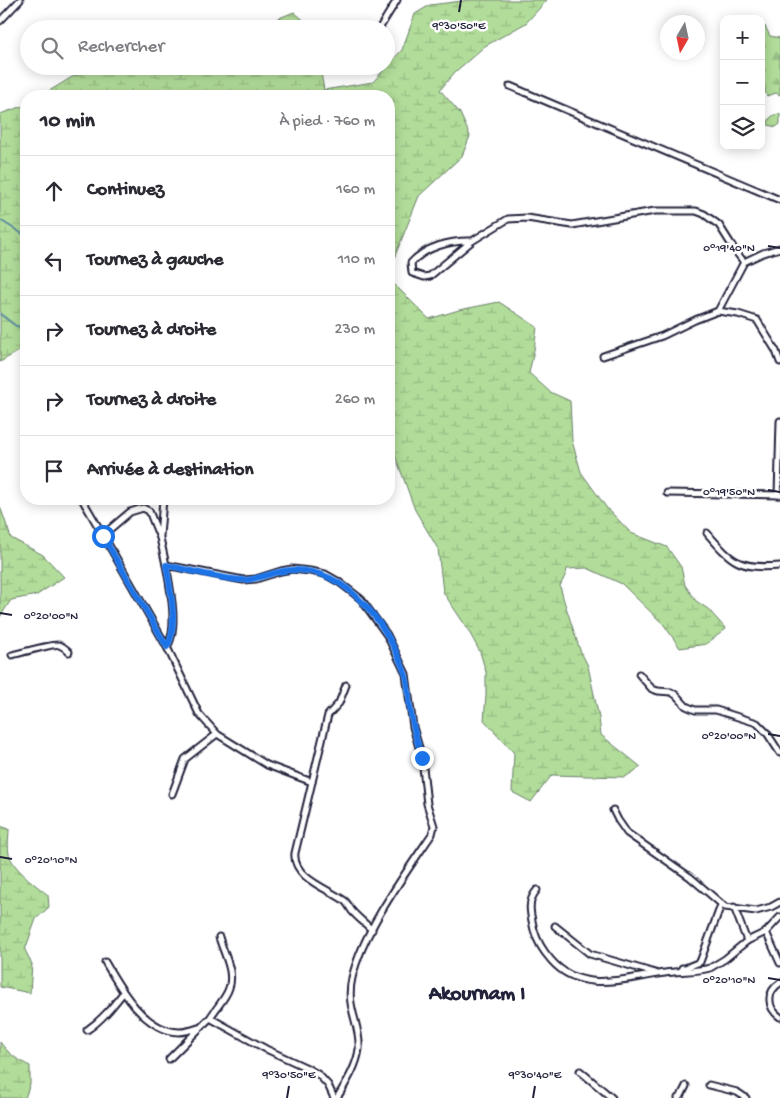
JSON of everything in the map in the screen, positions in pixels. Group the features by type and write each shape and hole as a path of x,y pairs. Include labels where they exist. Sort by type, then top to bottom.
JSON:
{"street":[{"path":"0,21 20,0"},
{"path":"385,20 397,0"},
{"path":"510,86 780,200"},
{"path":"472,242 450,242 420,255 411,263 412,272 424,277 430,276 472,242 508,219 527,218 572,225 655,211 696,211 704,214 719,225 744,262"},
{"path":"718,311 744,262 763,253 780,248"},
{"path":"603,356 662,336 718,311 738,314 757,320 776,351 780,362"},
{"path":"667,493 779,495 780,421"},
{"path":"85,505 167,647 199,714 217,734 267,765 312,782"},
{"path":"160,538 163,505"},
{"path":"103,536 130,512 143,508 149,511 160,538 172,608 172,634 167,647"},
{"path":"706,533 721,550 737,562 758,568 780,566"},
{"path":"166,565 242,580 256,579 281,571 292,570 325,574 361,599 387,635 406,674 411,719 422,758 425,794 434,826 432,834 372,930 360,955 349,998 358,1034 359,1048 348,1079 336,1098 319,1075 266,1050 210,1018"},
{"path":"12,655 42,649 53,644 58,644 69,652"},
{"path":"639,674 652,689 658,692 671,692 686,706 695,710 716,710 757,723 767,733 780,753"},
{"path":"346,685 339,704 328,715 294,853 294,860 297,868 303,874 346,902 372,930"},
{"path":"172,794 185,759 217,734"},
{"path":"613,810 627,832 690,877 728,909 756,911 771,907 780,902"},
{"path":"537,890 530,902 536,937 546,955 561,970 573,977 597,982 664,973 686,968 700,962"},
{"path":"703,970 700,962 721,905"},
{"path":"734,908 747,941"},
{"path":"664,973 703,970 718,964 747,941 766,932 780,917"},
{"path":"555,926 590,954 658,974"},
{"path":"766,932 780,963"},
{"path":"169,1059 210,1018 229,989 230,970 218,937"},
{"path":"105,962 123,993 156,1026 180,1032 198,1028"},
{"path":"780,983 770,992 769,1000 775,1013 780,1017"},
{"path":"88,1030 102,1018 123,993"},
{"path":"580,1071 612,1098"},
{"path":"709,1085 737,1092 746,1098"},
{"path":"678,1098 686,1086"}],"green space":[{"path":"470,0 547,0 526,23 485,46 455,72 440,90 460,113 470,136 462,156 419,196 395,256 395,90 324,90 373,82 379,75 395,75 395,58 402,50 415,14 430,5"},
{"path":"294,12 303,20 274,20"},
{"path":"765,26 770,36 780,38 780,95 776,93 767,96"},
{"path":"77,75 321,75 324,90 51,90"},
{"path":"20,107 20,350 0,362 0,114"},
{"path":"780,114 780,124 776,127 768,125 769,119 774,115"},
{"path":"395,285 429,319 459,310 499,302 537,327 529,373 550,392 570,401 572,441 581,472 606,507 631,533 667,547 681,567 685,585 696,601 708,609 726,629 706,644 680,648 664,625 622,584 587,568 567,569 560,586 580,650 588,666 601,735 641,767 625,777 552,775 531,802 512,792 514,753 484,720 486,672 480,652 467,628 443,592 438,549 415,510 395,455"},
{"path":"0,506 11,538 43,555 64,577 37,595 11,600 0,617"},
{"path":"0,826 9,829 9,854 15,866 48,895 49,907 36,919 25,950 32,964 30,993 0,987"},
{"path":"0,1042 13,1056 30,1066 30,1084 25,1098 0,1098"}],"waterway":[{"path":"0,220 20,232"},
{"path":"0,314 20,327"}],"district":[{"name":"Akournam I","path":"477,995"}],"route":[{"path":"103,536 167,647 172,634 172,608 166,565 242,580 256,579 281,571 310,571 325,574 339,582 361,599 387,635 400,661 406,674 410,712 422,758"}]}
